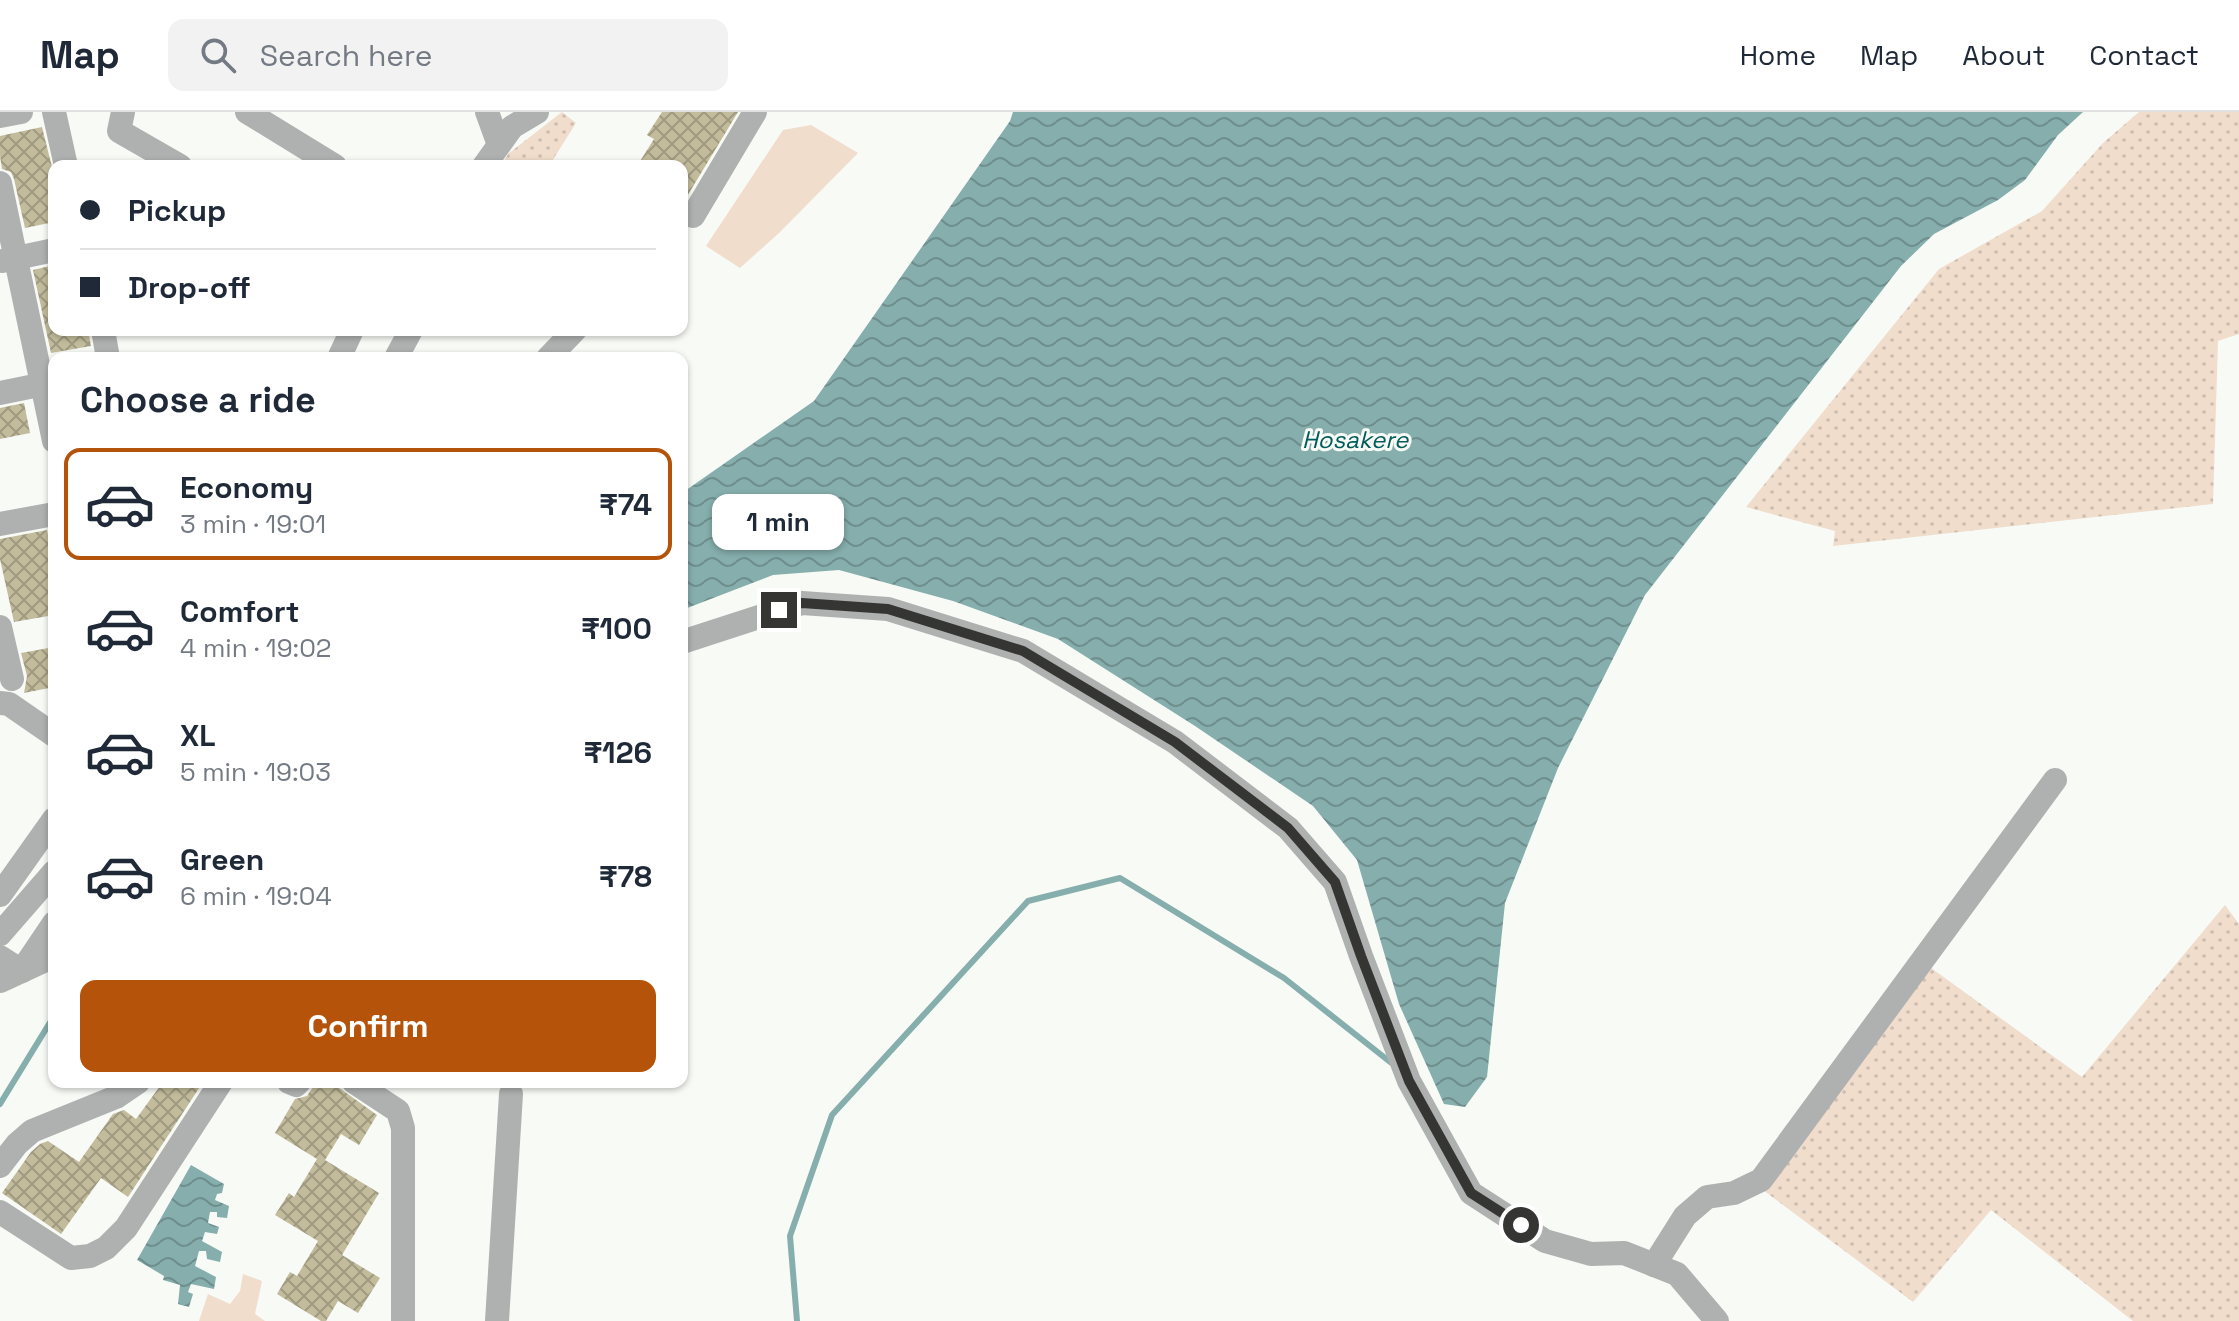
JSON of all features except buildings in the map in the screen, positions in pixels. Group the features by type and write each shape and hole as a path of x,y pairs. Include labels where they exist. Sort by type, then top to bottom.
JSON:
{"street":[{"path":"0,116 21,112"},
{"path":"54,112 65,160"},
{"path":"123,112 119,131 170,160"},
{"path":"247,112 325,160"},
{"path":"487,112 499,145"},
{"path":"488,160 512,127 537,112"},
{"path":"688,214 693,216 755,112"},
{"path":"0,183 8,260 48,384 0,393"},
{"path":"8,260 48,251"},
{"path":"554,352 569,336"},
{"path":"0,524 48,515"},
{"path":"688,640 802,603 888,609 1023,651 1175,742 1288,828 1335,882 1409,1081 1471,1193 1545,1241 1591,1254 1624,1253 1677,1274 1717,1321"},
{"path":"0,627 12,679"},
{"path":"0,703 9,704 48,731"},
{"path":"1654,1265 1685,1216 1707,1197 1734,1193 1761,1180 2055,780"},
{"path":"0,895 48,827"},
{"path":"0,934 48,882"},
{"path":"11,976 48,930"},
{"path":"0,957 11,976"},
{"path":"11,976 48,959"},
{"path":"0,1166 32,1131 116,1097 129,1088"},
{"path":"0,1212 71,1258 90,1256 106,1248 126,1228 217,1088"},
{"path":"363,1088 398,1111 403,1128 403,1321"},
{"path":"497,1321 511,1094"}],"shaded area":[{"path":"562,112 576,123 553,160 504,160"},
{"path":"2139,112 2239,112 2239,334 2218,341 2213,504 1833,546 1835,531 1746,507 1939,269 2042,211 2103,143"},
{"path":"811,125 858,153 740,268 706,246 783,130"},
{"path":"2225,905 2239,924 2239,1321 2133,1321 1991,1210 1913,1302 1763,1190 1920,960 2082,1077"},
{"path":"243,1274 262,1281 255,1314 265,1321 199,1321 208,1294 230,1304 240,1291"}],"water":[{"name":"Hosakere","path":"1013,112 2083,112 2058,135 2025,180 1998,200 1934,234 1901,266 1645,595 1558,768 1505,903 1487,1077 1465,1107 1444,1104 1399,1004 1357,860 1313,806 1195,726 1058,639 953,601 839,570 773,575 688,608 688,489 814,401 1010,121"},
{"path":"191,1165 224,1184 222,1193 217,1194 215,1200 229,1206 227,1218 210,1212 208,1223 219,1227 217,1234 205,1232 202,1241 222,1252 220,1262 207,1259 206,1251 199,1251 195,1266 216,1277 214,1289 191,1284 188,1292 193,1294 189,1307 178,1304 180,1285 163,1280 164,1276 137,1260"}],"waterway":[{"path":"797,1321 790,1236 832,1115 1028,901 1120,878 1284,978 1394,1065"},
{"path":"0,1104 48,1026"}],"route":[{"path":"779,610 802,603 888,609 1023,651 1175,742 1288,828 1335,882 1409,1081 1471,1193 1521,1225"}]}
